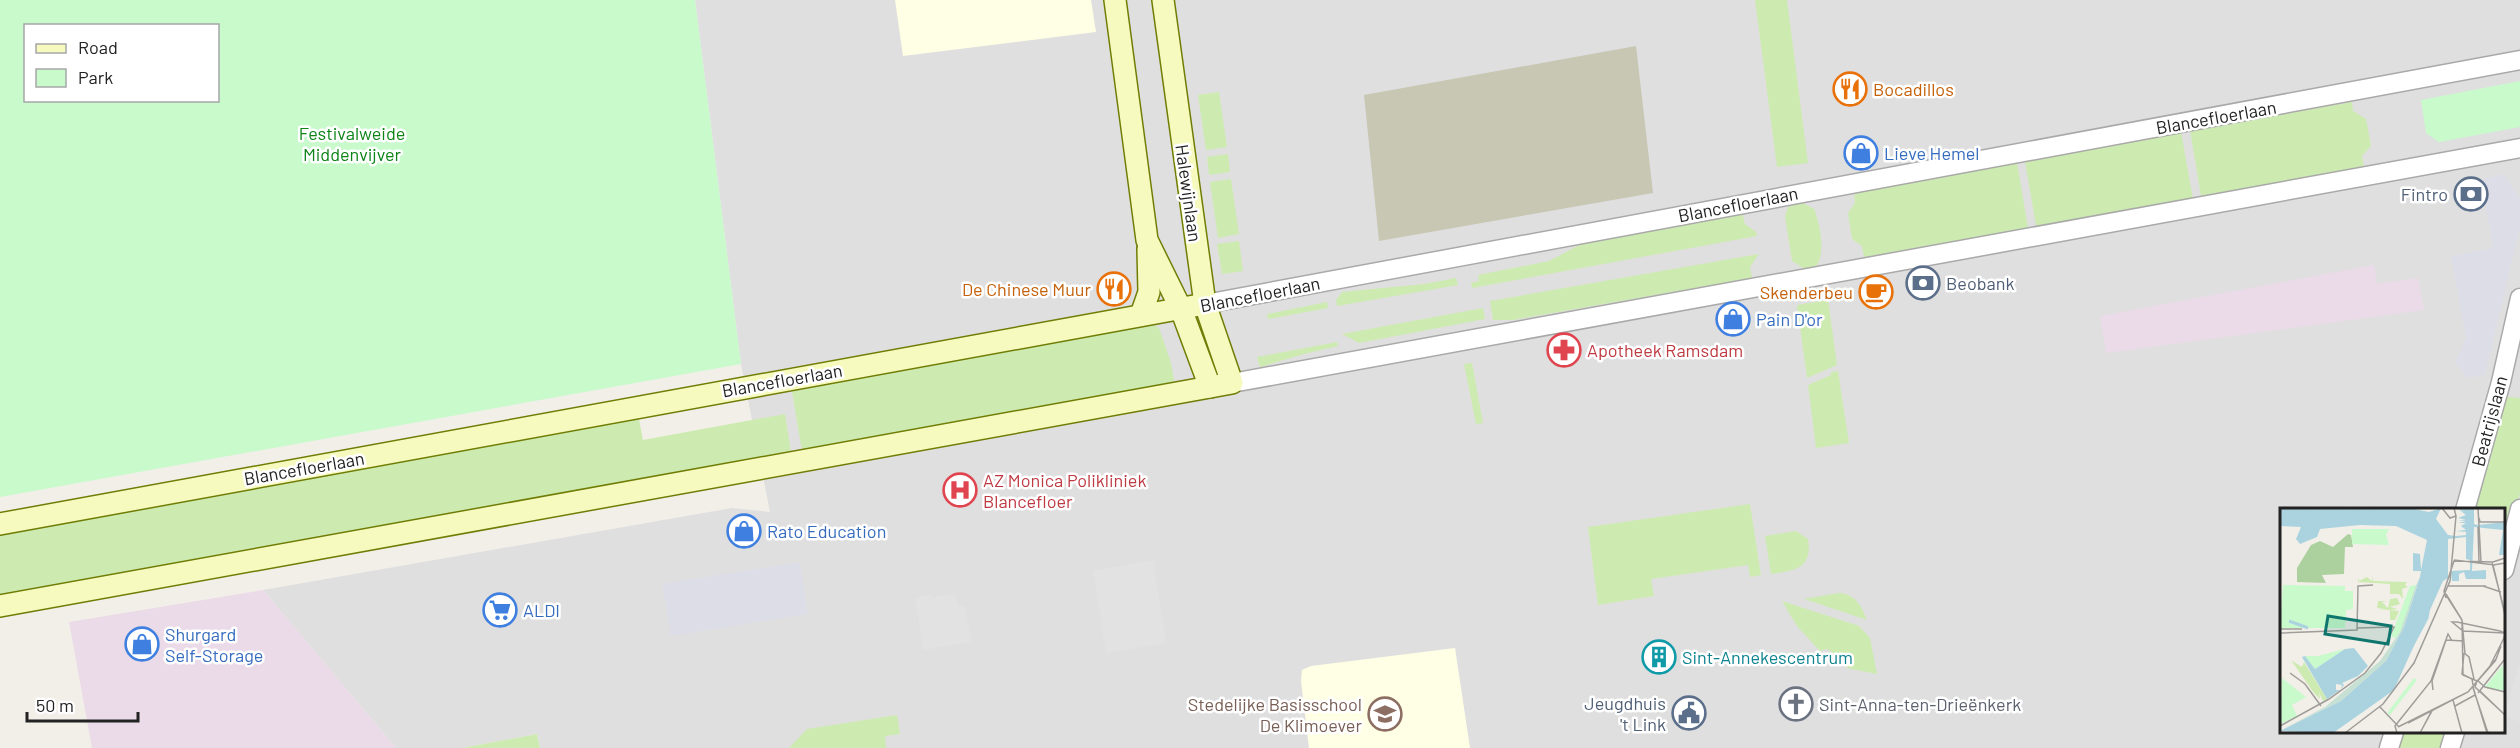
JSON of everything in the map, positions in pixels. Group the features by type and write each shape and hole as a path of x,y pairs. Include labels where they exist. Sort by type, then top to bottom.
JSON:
{"main road":[{"path":"1114,0 1147,240 1149,292 1141,315"},
{"name":"Halewijnlaan","path":"1163,0 1205,304 1232,383"},
{"path":"1147,240 1181,309 1210,387"},
{"name":"Blancefloerlaan","path":"0,524 1205,304"},
{"path":"0,606 1232,383"}],"street":[{"name":"Blancefloerlaan","path":"1205,304 2520,60"},
{"path":"1232,383 2520,148"},
{"name":"Beatrijslaan","path":"2466,508 2501,382 2520,298"},
{"path":"2505,566 2520,509"},
{"path":"2388,748 2394,733"},
{"path":"2450,748 2455,733"}],"shaded area":[{"path":"695,0 2520,0 2520,748 540,748 537,734 462,748 396,748 263,590 732,508 770,512 741,364"},
{"path":"895,0 1091,0 1096,32 903,56"},
{"path":"1636,46 1653,193 1379,241 1364,95"},
{"path":"2503,174 2520,199 2520,227 2485,375 2467,378 2455,362 2466,338 2451,256 2493,248 2481,180"},
{"path":"2374,265 2377,284 2418,278 2424,310 2106,353 2100,316"},
{"path":"1153,560 1166,643 1106,653 1093,571"},
{"path":"800,562 808,614 671,636 662,584"},
{"path":"263,590 396,748 92,748 69,622"},
{"path":"955,593 958,607 965,605 971,642 923,650 915,598 931,595 932,598"},
{"name":"Stedelijke Basisschool De Klimoever","path":"1455,648 1470,748 1309,748 1301,681 1302,670 1311,666"},
{"path":"2520,662 2520,722 2505,716"}],"green space":[{"name":"Festivalweide Middenvijver","path":"0,0 695,0 741,364 0,497"},
{"path":"1755,0 1787,0 1808,163 1777,167"},
{"path":"2520,81 2520,127 2439,142 2426,133 2421,100"},
{"path":"1219,92 1227,147 1206,150 1198,95"},
{"path":"2352,102 2353,111 2366,119 2371,146 2362,156 2364,167 2201,196 2190,130"},
{"path":"2181,132 2193,199 2036,226 2025,161"},
{"path":"1228,154 1230,172 1209,175 1207,157"},
{"path":"2017,162 2028,228 1864,257 1862,246 1852,239 1848,213 1855,203 1854,191"},
{"path":"1231,179 1239,234 1218,238 1210,182"},
{"path":"1801,202 1814,209 1821,239 1819,261 1816,266 1805,269 1792,261 1785,216 1788,207"},
{"path":"1742,212 1745,224 1756,232 1757,236 1472,288 1471,283 1479,281 1478,275 1549,261 1589,240"},
{"path":"1239,241 1243,271 1222,274 1217,244"},
{"path":"1759,254 1750,267 1752,278 1513,320 1493,320 1490,301"},
{"path":"1456,278 1458,285 1337,306 1336,300 1342,292 1424,284"},
{"path":"1828,300 1837,365 1807,378 1797,305"},
{"path":"1327,302 1328,308 1268,319 1267,314"},
{"path":"1483,308 1485,319 1359,343 1342,334"},
{"path":"1152,324 1159,328 1171,363 1174,380 1168,385 802,451 791,386"},
{"path":"1337,342 1338,346 1260,367 1257,357"},
{"path":"1472,363 1483,423 1476,424 1464,364"},
{"path":"1838,371 1849,443 1816,448 1808,385 1831,375 1831,372"},
{"path":"2509,397 2520,398 2520,493 2505,552 2505,508 2475,508 2504,400"},
{"path":"638,414 643,440 785,414 791,452 0,599 0,531"},
{"path":"1750,504 1761,575 1750,577 1748,565 1651,579 1654,596 1598,605 1588,527"},
{"path":"1796,531 1808,539 1808,557 1800,567 1794,570 1771,574 1765,536"},
{"path":"1839,593 1854,598 1867,620 1804,599"},
{"path":"1782,601 1859,626 1870,638 1877,674 1847,668 1845,661 1827,649 1820,651 1797,626"},
{"path":"897,715 900,734 885,736 886,748 789,748 807,729"},
{"path":"2401,733 2447,733 2441,748 2395,748"},
{"path":"537,734 540,748 462,748"}],"place":[{"name":"Bocadillos","path":"1850,89"},
{"name":"Lieve Hemel","path":"1861,153"},
{"name":"Fintro","path":"2471,194"},
{"name":"Beobank","path":"1923,283"},
{"name":"De Chinese Muur","path":"1114,289"},
{"name":"Skenderbeu","path":"1876,292"},
{"name":"Pain D'or","path":"1733,319"},
{"name":"Apotheek Ramsdam","path":"1564,350"},
{"name":"AZ Monica Polikliniek Blancefloer","path":"960,490"},
{"name":"Rato Education","path":"744,531"},
{"name":"ALDI","path":"500,610"},
{"name":"Shurgard Self-Storage","path":"142,644"},
{"name":"Sint-Annekescentrum","path":"1659,657"},
{"name":"Sint-Anna-ten-Drieënkerk","path":"1796,704"},
{"name":"Jeugdhuis 't Link","path":"1689,713"},
{"name":"Stedelijke Basisschool De Klimoever","path":"1385,714"}]}
